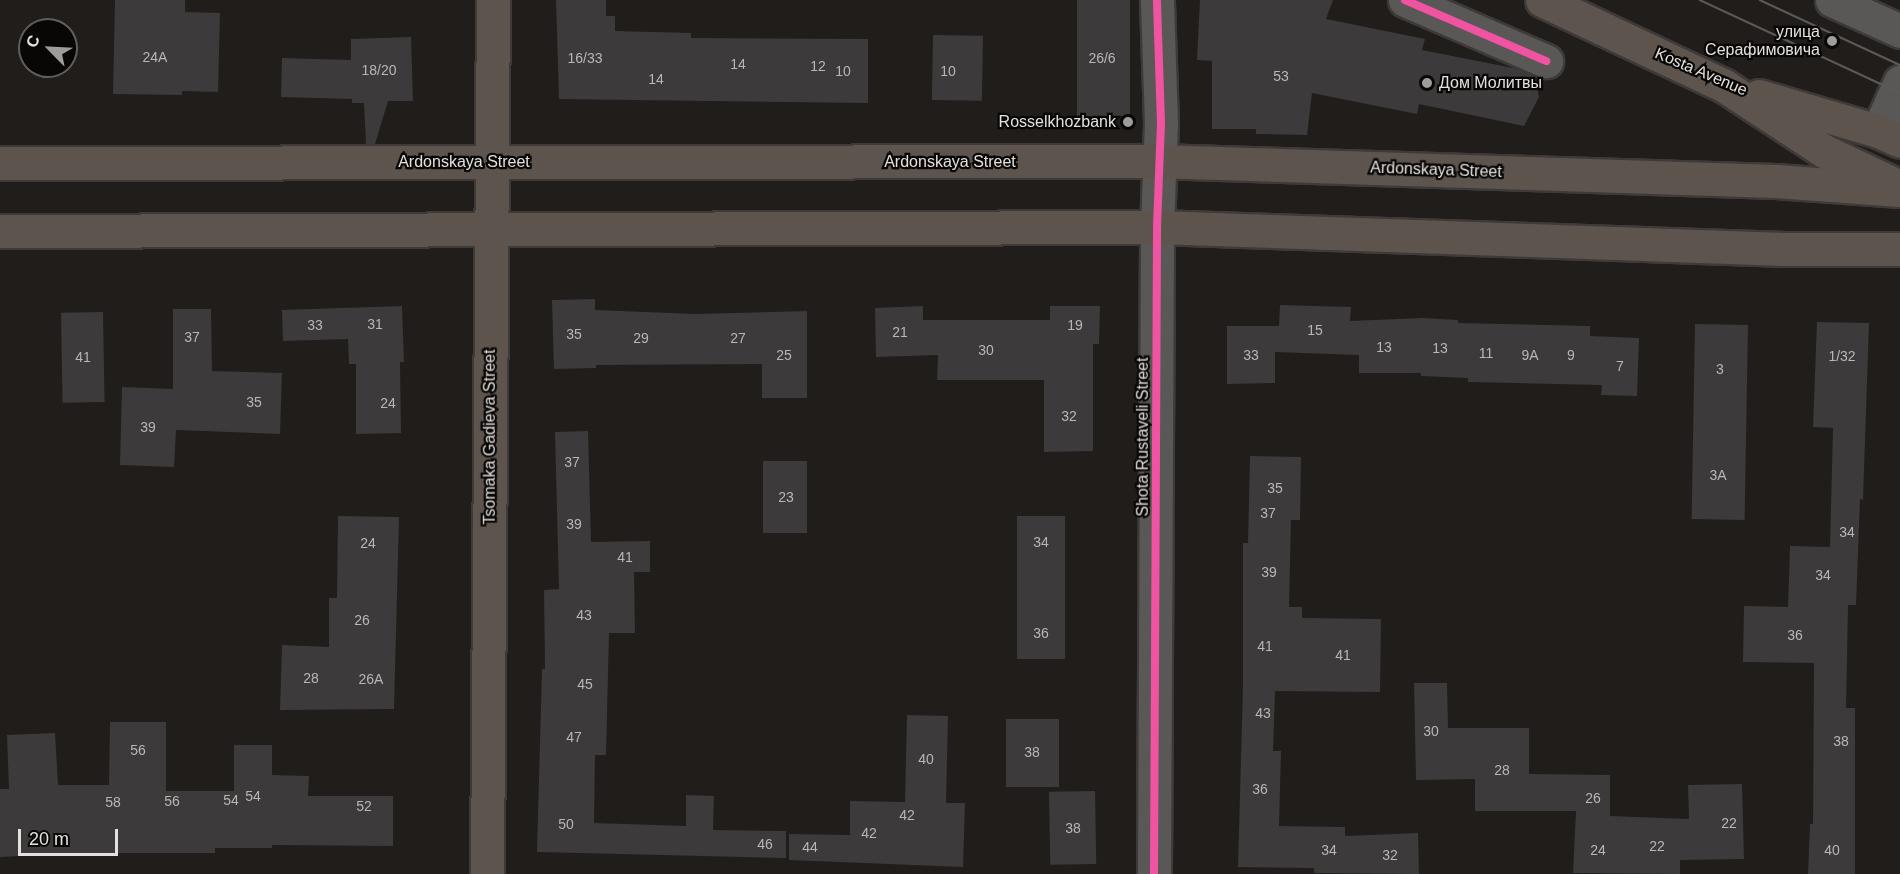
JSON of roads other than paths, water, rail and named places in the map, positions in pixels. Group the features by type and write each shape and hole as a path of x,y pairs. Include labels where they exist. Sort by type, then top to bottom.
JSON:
{"main road":[{"name":"Tsomaka Gadieva Street","path":"487,874 493,0"},
{"name":"Kosta Avenue","path":"1542,0 1723,85 1889,136"},
{"path":"1723,85 1824,151 1900,188"},
{"name":"Ardonskaya Street","path":"0,163 1158,161 1776,180 1900,188"},
{"path":"0,231 1157,227 1785,249 1900,249"}],"street":[{"name":"Shota Rustaveli Street","path":"1154,874 1157,227 1161,123 1157,0"},
{"path":"1405,0 1546,61"},
{"path":"1832,0 1900,31"},
{"path":"1889,136 1900,82"}],"tram line":[{"path":"1700,0 1900,93"},
{"path":"1760,0 1900,65"}],"place":[{"name":"улица Серафимовича","path":"1832,41"},
{"name":"Дом Молитвы","path":"1427,83"},
{"name":"Rosselkhozbank","path":"1128,122"}]}
